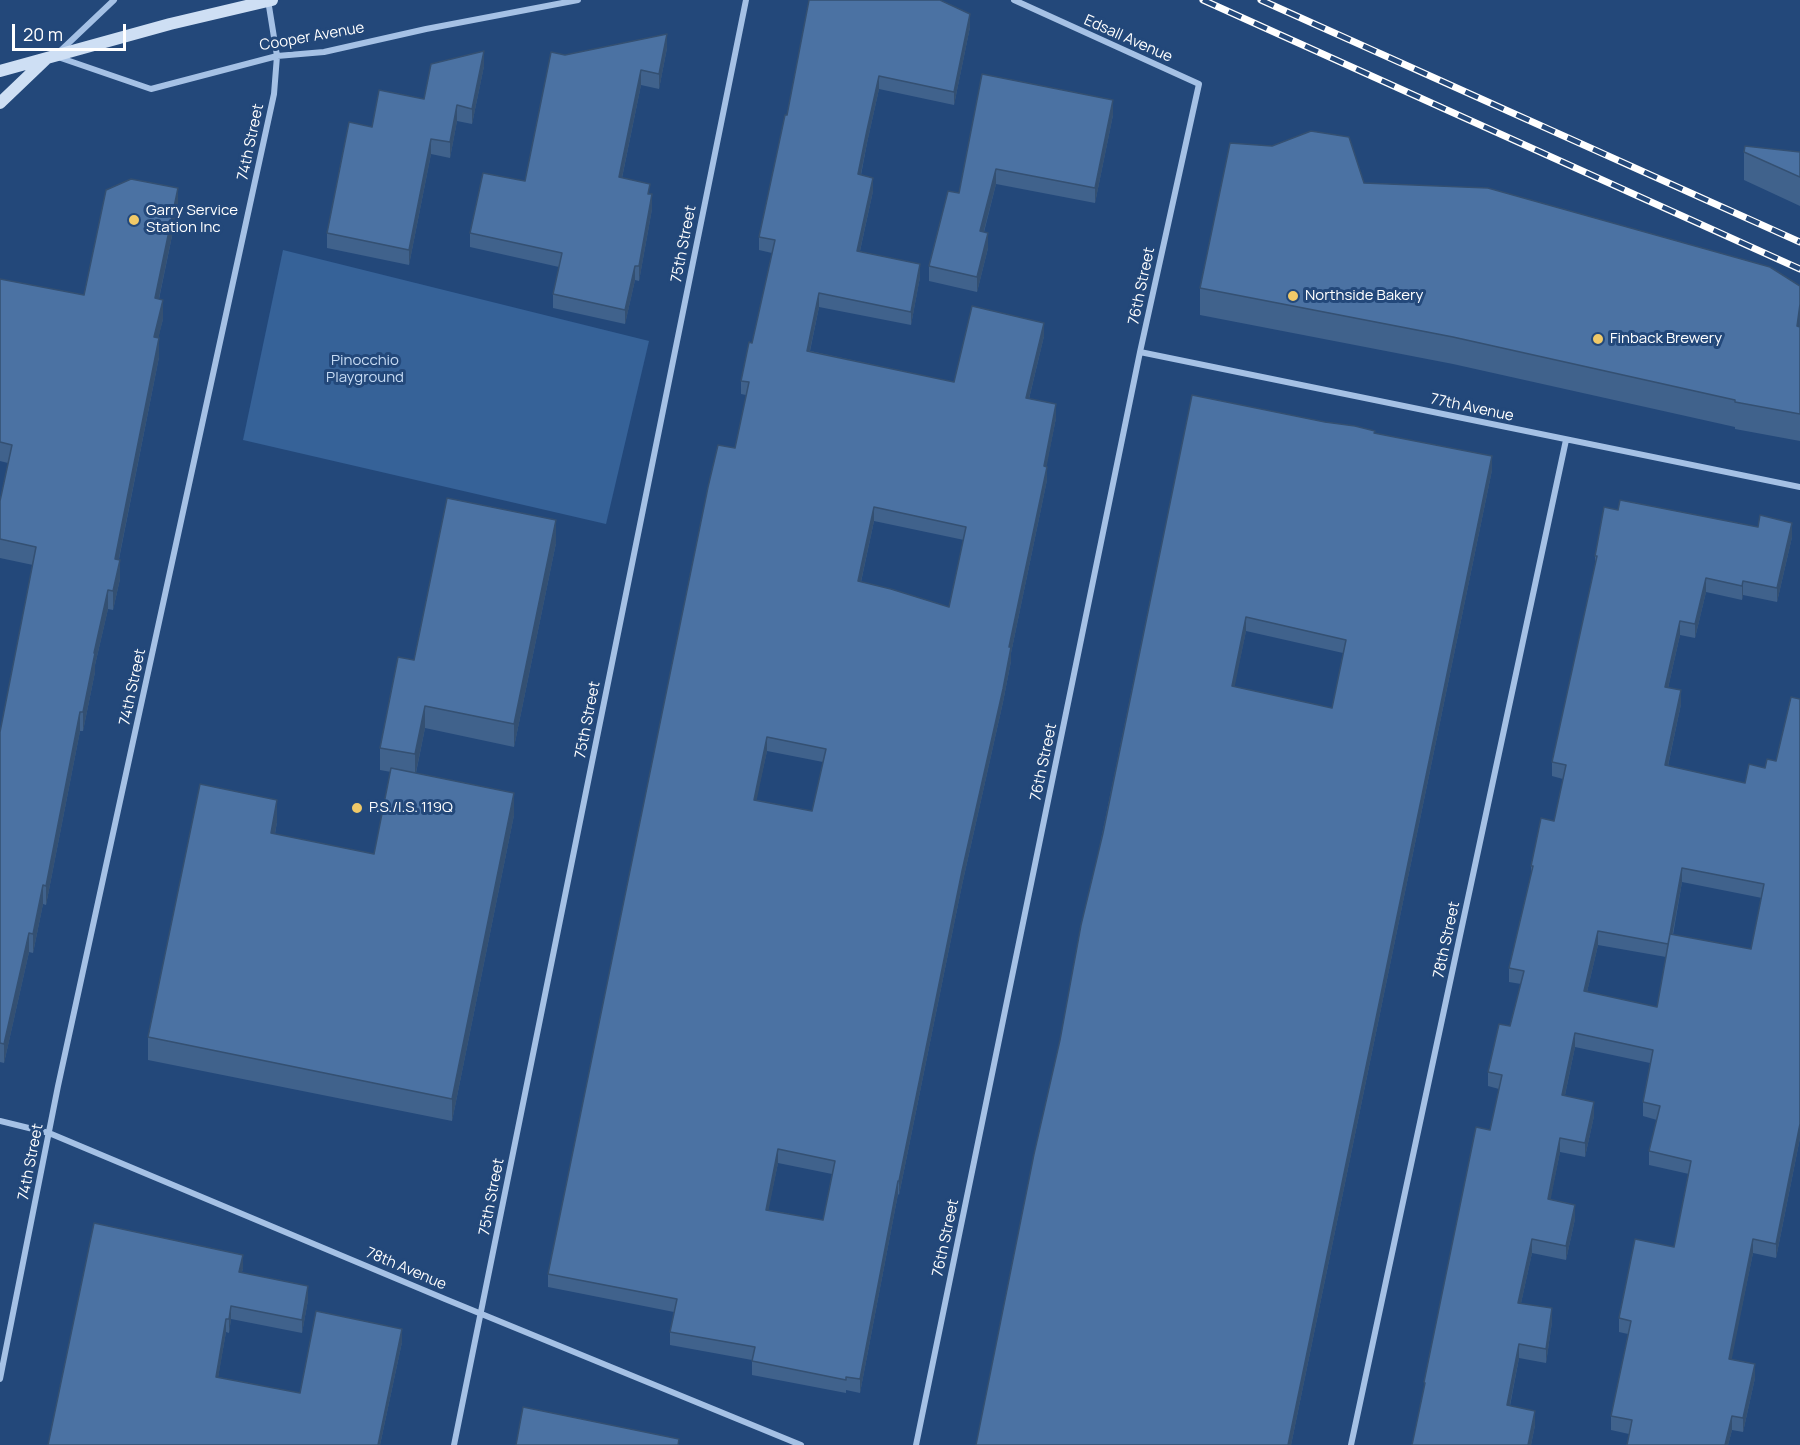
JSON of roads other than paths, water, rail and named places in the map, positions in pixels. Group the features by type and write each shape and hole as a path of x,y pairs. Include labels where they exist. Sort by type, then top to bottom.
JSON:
{"main road":[{"path":"0,70 269,0"},
{"path":"0,102 51,57"}],"street":[{"path":"51,57 114,0"},
{"name":"74th Street","path":"0,1378 49,1133 268,125 274,93 277,56 269,0"},
{"name":"Cooper Avenue","path":"51,57 151,89 277,56 324,52 426,29 579,0"},
{"name":"75th Street","path":"454,1445 746,0"},
{"name":"Edsall Avenue","path":"1014,0 1199,84"},
{"name":"76th Street","path":"916,1445 1140,352 1199,84"},
{"name":"77th Avenue","path":"1140,352 1800,487"},
{"name":"78th Street","path":"1351,1445 1566,440"},
{"name":"78th Avenue","path":"0,1121 49,1133 801,1445"}],"railway":[{"path":"1203,0 1800,269"},
{"path":"1261,0 1800,242"}],"place":[{"name":"Garry Service Station Inc","path":"134,220"},
{"name":"Northside Bakery","path":"1293,296"},
{"name":"Finback Brewery","path":"1598,339"},
{"name":"P.S./I.S. 119Q","path":"357,808"}],"park label":[{"name":"Pinocchio Playground","path":"365,370"}]}
